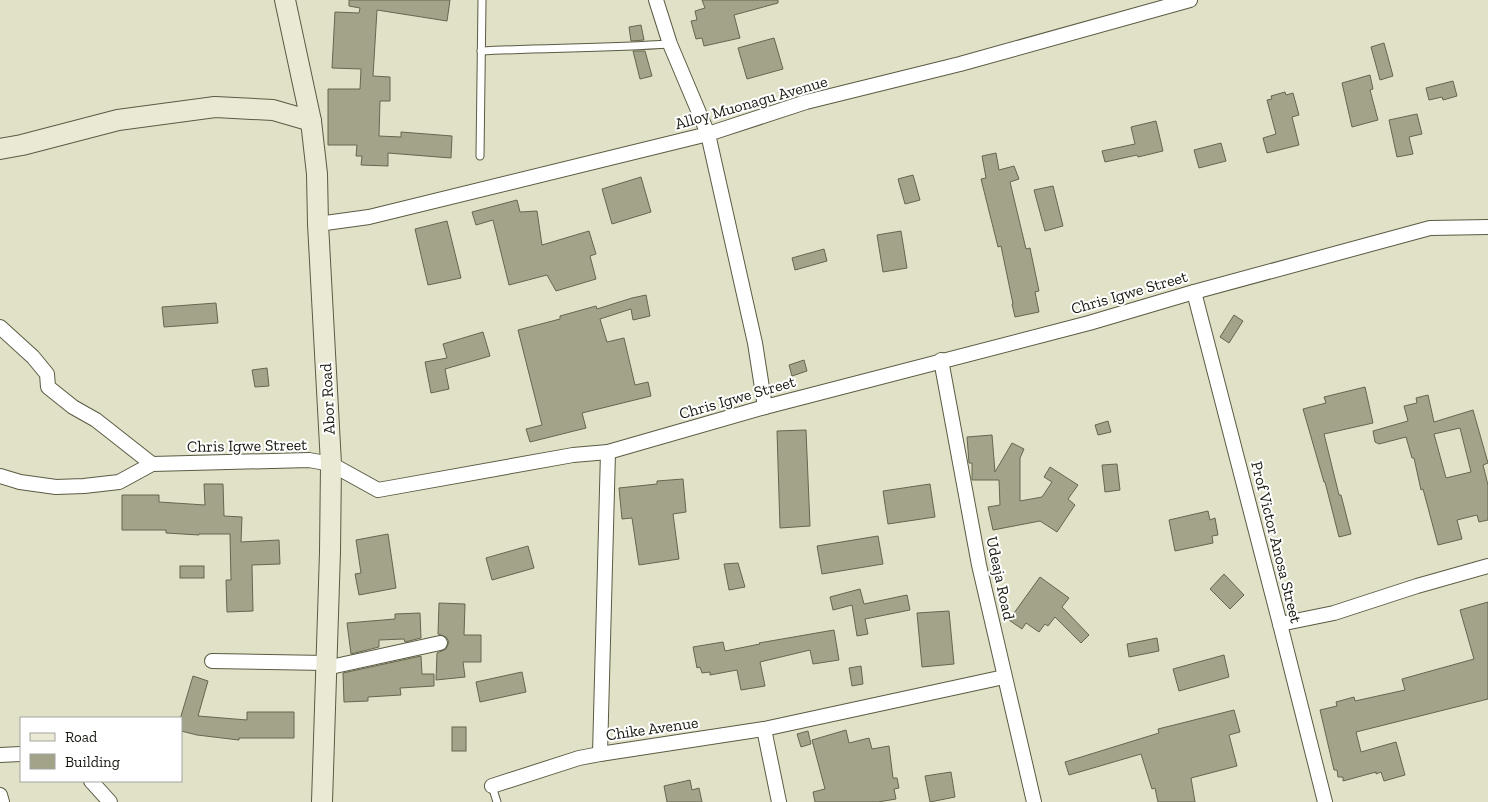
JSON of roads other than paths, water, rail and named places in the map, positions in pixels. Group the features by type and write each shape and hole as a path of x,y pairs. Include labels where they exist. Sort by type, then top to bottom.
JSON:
{"street":[{"name":"Abor Road","path":"285,0 311,121 317,174 331,464 322,802"},
{"path":"656,0 670,44 708,134 754,342 765,407"},
{"name":"Alloy Muonagu Avenue","path":"318,224 369,217 708,134 806,102 960,64 1190,0"},
{"path":"0,149 118,120 215,107 273,110 311,121"},
{"name":"Chris Igwe Street","path":"152,464 308,460 331,464 378,490 573,455 608,452 765,407 1089,323 1194,292 1430,228 1488,227"},
{"name":"Prof Victor Anosa Street","path":"1194,292 1324,802"},
{"path":"0,327 33,357 47,374 48,388 73,407 96,420 152,464 119,482 84,486 56,487 20,482 0,476"},
{"name":"Udeaja Road","path":"941,360 979,565 1034,802"},
{"name":"Chike Avenue","path":"608,452 600,754 764,729 1004,677"},
{"path":"1280,624 1334,613 1417,586 1488,566"},
{"path":"212,661 326,666 440,643"},
{"path":"764,729 779,802"},
{"path":"0,755 20,754"},
{"path":"492,786 579,758 600,754"},
{"path":"91,782 110,802"},
{"path":"0,796 2,802"}],"lane":[{"path":"480,156 482,0"},
{"path":"481,51 548,48 619,48 670,44"},
{"path":"492,786 497,802"}]}
